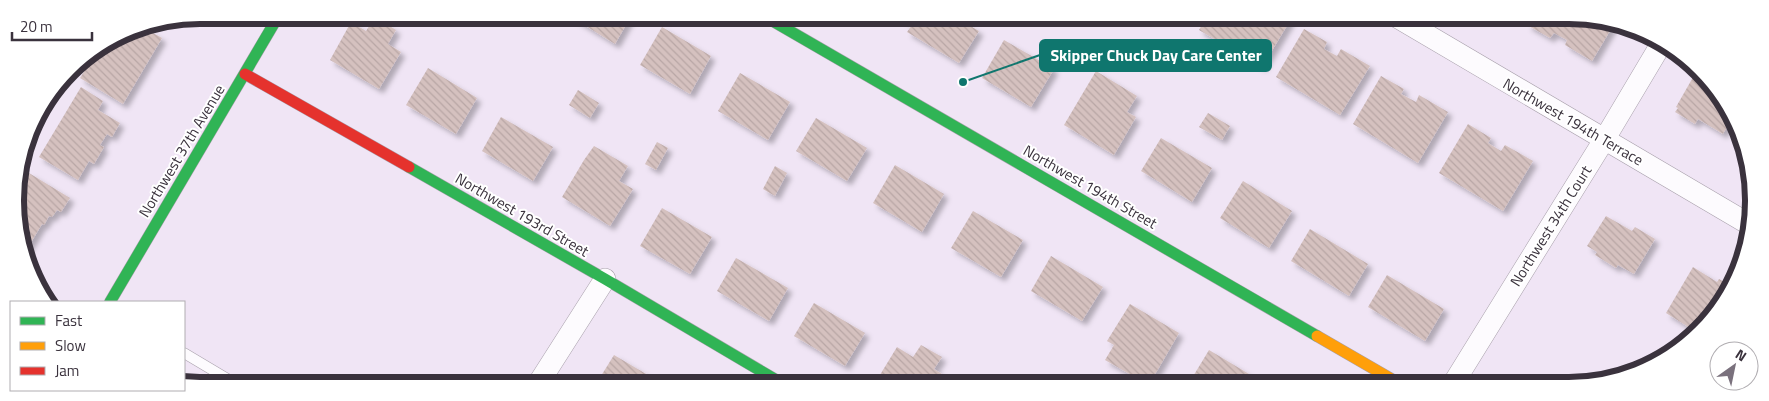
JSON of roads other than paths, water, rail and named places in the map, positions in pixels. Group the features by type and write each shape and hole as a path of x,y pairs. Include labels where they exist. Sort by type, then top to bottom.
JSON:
{"street":[{"name":"Northwest 37th Avenue","path":"111,301 274,24"},
{"name":"Northwest 194th Street","path":"778,24 1388,377"},
{"name":"Northwest 194th Terrace","path":"1408,24 1744,221"},
{"name":"Northwest 34th Court","path":"1457,377 1659,48"},
{"name":"Northwest 193rd Street","path":"245,74 605,279 771,377"},
{"path":"542,377 605,279"}],"lane":[{"path":"185,354 224,377"}],"place":[{"name":"Skipper Chuck Day Care Center","path":"963,82"}]}
